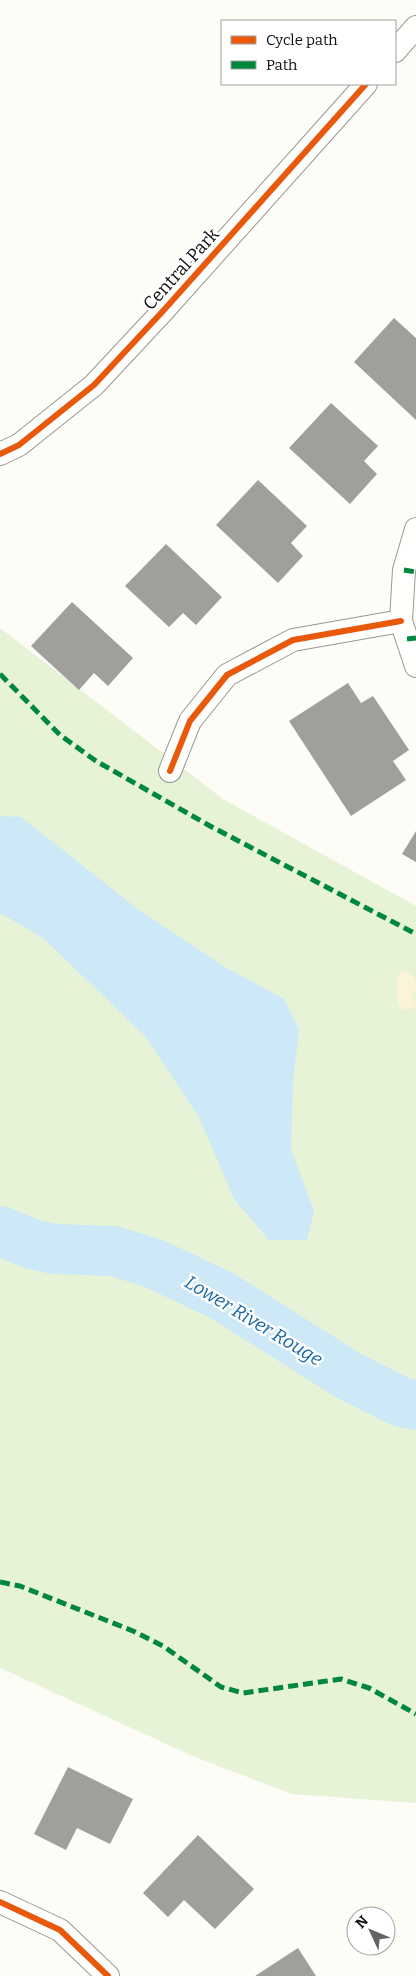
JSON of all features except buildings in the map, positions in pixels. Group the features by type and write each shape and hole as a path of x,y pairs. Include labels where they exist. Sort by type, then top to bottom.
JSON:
{"street":[{"path":"396,50 416,27"},
{"name":"Central Park","path":"0,454 19,445 94,385 170,304 365,85"},
{"path":"416,529 404,570 401,621 416,666"},
{"path":"170,771 190,721 227,675 293,640 401,621"},
{"path":"0,1902 60,1930 108,1976"}],"green space":[{"path":"0,628 223,799 416,906 416,1803 292,1794 195,1757 0,1668"}],"sand":[{"path":"403,971 410,974 415,980 416,991 411,995 416,1004 415,1010 411,1007 403,1010 398,1003 397,976"}],"water":[{"path":"0,816 21,817 139,910 225,967 284,999 299,1029 293,1082 291,1149 314,1211 307,1240 269,1240 234,1199 200,1119 146,1037 43,938 0,913"}],"waterway":[{"name":"Lower River Rouge","path":"0,1231 32,1244 54,1249 114,1251 155,1264 221,1295 346,1374 401,1402 416,1405"}],"marked path":[{"path":"404,570 416,572"},
{"path":"407,639 416,638"},
{"path":"0,674 60,735 96,761 210,826 416,934"},
{"path":"0,1582 20,1586 133,1631 163,1646 221,1687 243,1693 341,1679 369,1688 416,1714"}],"cycle path":[{"path":"0,454 19,445 94,385 163,311 365,85"},
{"path":"170,771 190,721 227,675 293,640 401,621"},
{"path":"0,1902 60,1930 108,1976"}]}
